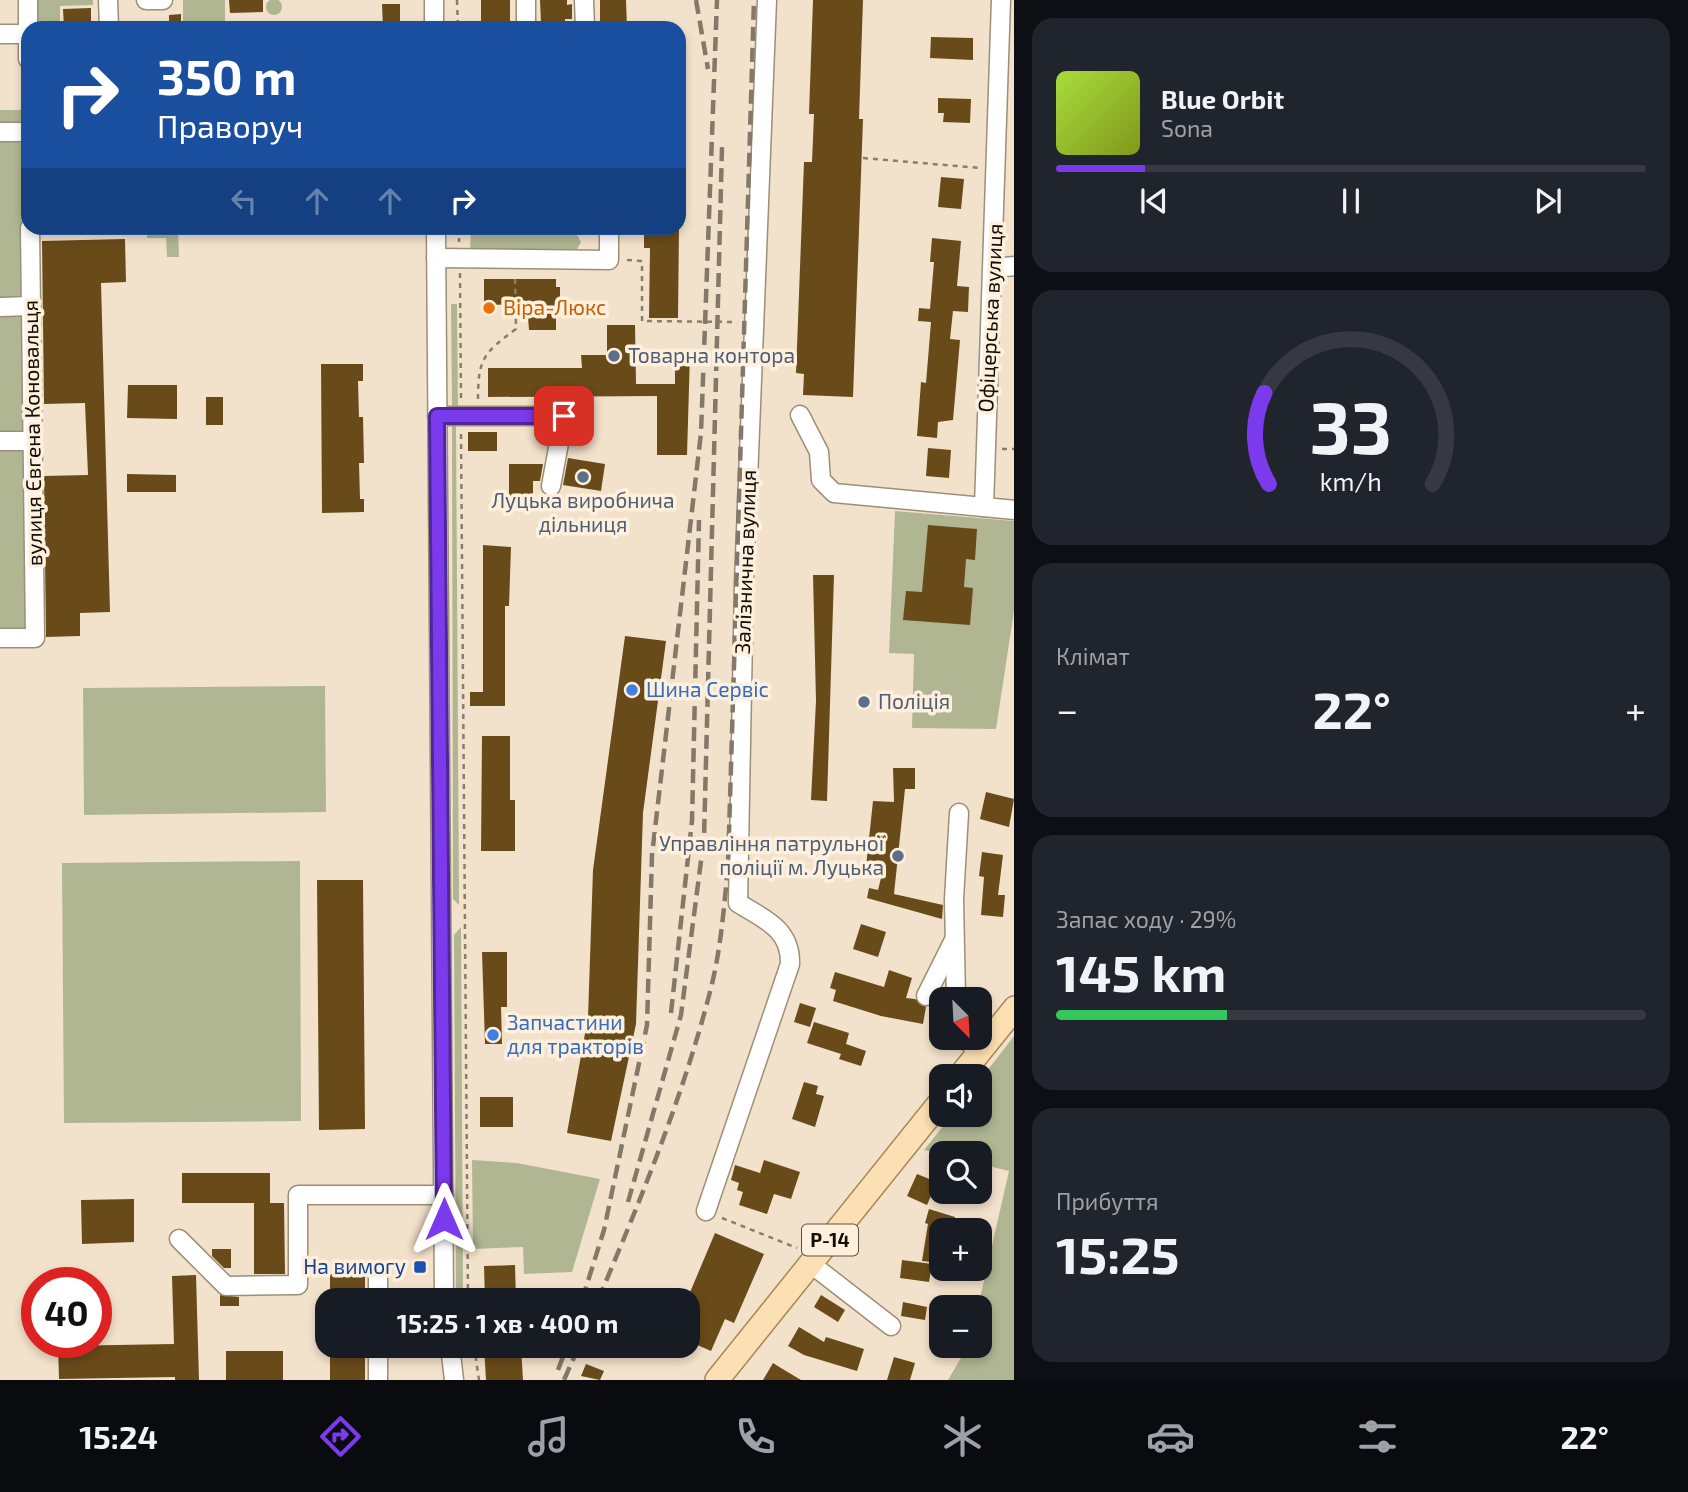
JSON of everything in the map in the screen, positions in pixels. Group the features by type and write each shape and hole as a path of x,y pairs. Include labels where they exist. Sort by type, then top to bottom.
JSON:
{"main road":[{"path":"992,1027 1014,1008"},
{"name":"Р-14","path":"718,1380 929,1116"}],"street":[{"path":"28,0 28,21"},
{"path":"108,0 109,21"},
{"path":"146,0 163,0"},
{"path":"434,0 434,21"},
{"path":"526,0 526,21"},
{"path":"584,0 585,21"},
{"name":"Залізнична вулиця","path":"706,1211 790,964 790,949 785,937 777,928 738,903 744,582 767,0"},
{"name":"Офіцерська вулиця","path":"985,507 997,170 1007,87 1001,0"},
{"path":"0,34 21,34"},
{"path":"0,132 21,132"},
{"name":"вулиця Євгена Коновальця","path":"0,638 35,638 30,235"},
{"path":"436,235 444,1288"},
{"path":"436,258 609,260 609,235"},
{"path":"993,268 1014,267"},
{"path":"0,307 31,306"},
{"path":"800,415 819,452 821,480 834,493 1014,510"},
{"path":"437,416 564,416 551,486"},
{"path":"0,441 32,441"},
{"path":"956,987 959,813"},
{"path":"926,996 955,936"},
{"path":"179,1239 226,1286 298,1285 298,1195 443,1195"},
{"path":"814,1260 891,1326"},
{"path":"378,1277 378,1288"},
{"path":"378,1358 378,1380"},
{"path":"451,1358 454,1380"}],"path":[{"path":"457,0 458,21"},
{"path":"863,158 997,170"},
{"path":"459,235 459,254"},
{"path":"469,416 478,368 492,347 516,329 514,259"},
{"path":"609,260 642,261 642,321 755,322"},
{"path":"460,268 469,416 468,1288"},
{"path":"706,1211 814,1260"},
{"path":"476,1358 479,1380"}],"green space":[{"path":"274,-1 282,7 274,15 266,7"},
{"path":"35,0 93,0 93,5 60,6 60,21 35,21"},
{"path":"183,0 225,0 225,21 183,21"},
{"path":"0,110 21,110 21,127 0,126"},
{"path":"21,135 21,235 24,235 25,304 0,305 0,136"},
{"path":"147,235 178,235 179,257 167,257 166,238 147,238"},
{"path":"471,235 577,235 581,242 576,251 470,250"},
{"path":"451,304 457,304 458,410 452,405"},
{"path":"25,311 27,435 0,435 0,312"},
{"path":"452,423 456,423 459,905 453,899"},
{"path":"0,445 27,446 30,632 0,633"},
{"path":"895,511 1014,521 1014,611 996,729 912,728 914,654 889,653"},
{"path":"325,686 326,812 84,815 83,688"},
{"path":"300,861 301,1121 64,1123 62,863"},
{"path":"461,927 463,1288 456,1288 454,935"},
{"path":"1014,1036 1014,1380 948,1380 961,1358 992,1358 992,1295 981,1295 984,1281 992,1281 992,1246 1009,1171 992,1167 992,1141 931,1141 942,1127 992,1127 992,1064"},
{"path":"472,1160 517,1163 600,1179 572,1272 524,1274 523,1247 473,1249"}],"building":[{"path":"229,0 263,0 263,12 230,13"},
{"path":"481,0 510,0 510,21 481,21"},
{"path":"540,0 567,0 567,5 572,4 572,19 541,21"},
{"path":"600,0 626,0 627,21 600,21"},
{"path":"813,0 863,0 859,119 863,119 853,397 803,395 804,374 796,373 804,162 812,162 814,114 809,114"},
{"path":"382,4 400,4 400,21 383,21"},
{"path":"91,8 91,21 64,21 63,9"},
{"path":"181,14 181,21 169,21 169,15"},
{"path":"931,37 973,38 973,60 930,58"},
{"path":"938,98 971,99 970,123 943,122 944,113 938,113"},
{"path":"941,177 964,179 961,209 938,207"},
{"path":"644,235 679,235 678,318 649,318 650,248 644,248"},
{"path":"932,238 961,241 957,286 969,287 968,312 953,311 950,339 960,340 953,420 938,422 937,438 917,436 921,382 926,383 931,322 918,321 919,308 930,309 934,262 930,262"},
{"path":"125,239 126,282 101,283 110,612 80,613 80,636 46,637 44,476 88,475 85,403 44,404 42,241"},
{"path":"484,279 556,279 556,287 560,287 560,315 556,315 556,330 529,330 527,304 484,305"},
{"path":"607,325 635,325 636,384 675,384 675,354 690,354 687,455 657,455 657,396 488,397 488,368 582,368 581,355 607,355"},
{"path":"321,364 363,364 363,381 358,381 359,417 363,417 364,463 359,463 360,499 364,499 364,512 322,513"},
{"path":"128,385 177,385 177,419 127,418"},
{"path":"206,397 223,397 223,425 206,425"},
{"path":"539,427 550,427 548,442 539,442"},
{"path":"468,432 497,432 497,451 468,451"},
{"path":"928,448 951,450 949,478 926,476"},
{"path":"568,458 605,464 601,491 563,485"},
{"path":"509,464 543,464 540,481 533,481 533,499 509,499"},
{"path":"127,474 176,475 176,492 127,492"},
{"path":"928,525 977,529 975,560 966,559 964,587 973,588 970,625 903,620 906,591 922,592"},
{"path":"483,545 511,547 509,606 505,606 505,706 470,706 470,692 483,692"},
{"path":"813,575 834,575 827,801 811,800 816,701"},
{"path":"625,636 666,641 643,813 636,1024 611,1141 567,1133 588,1017 593,870"},
{"path":"482,736 510,736 510,800 515,800 515,851 481,851"},
{"path":"893,768 915,768 915,789 905,789 894,894 943,905 942,919 867,898 869,888 878,890 881,878 865,876 873,801 894,802"},
{"path":"986,792 1014,799 1009,827 980,819"},
{"path":"982,852 1003,855 998,895 1005,895 1003,917 981,915 984,877 979,876"},
{"path":"317,880 363,880 365,1129 319,1130"},
{"path":"861,924 886,932 878,957 853,949"},
{"path":"482,952 507,952 507,1007 501,1007 502,1044 485,1044"},
{"path":"889,970 912,978 906,998 915,999 926,1007 923,1024 881,1016 833,1001 836,990 830,988 835,972 884,987"},
{"path":"800,1003 816,1008 810,1027 794,1022"},
{"path":"814,1022 849,1033 846,1044 866,1051 861,1066 839,1059 841,1054 807,1043"},
{"path":"804,1082 818,1086 816,1094 824,1096 815,1127 792,1119"},
{"path":"480,1097 513,1097 513,1127 480,1127"},
{"path":"764,1160 800,1172 791,1199 774,1194 767,1214 739,1205 743,1192 737,1190 739,1183 731,1180 735,1165 760,1173"},
{"path":"182,1173 270,1173 270,1203 284,1203 285,1274 254,1274 254,1203 182,1203"},
{"path":"917,1174 929,1179 927,1205 907,1196"},
{"path":"134,1199 134,1242 82,1244 81,1200"},
{"path":"929,1209 955,1217 929,1218 929,1262 922,1261 928,1224 925,1223"},
{"path":"715,1233 764,1254 734,1323 725,1319 711,1351 700,1346 700,1288 692,1288"},
{"path":"212,1249 231,1249 231,1268 224,1268 212,1256"},
{"path":"902,1260 929,1264 929,1282 900,1278"},
{"path":"515,1265 516,1288 485,1288 484,1266"},
{"path":"330,1274 365,1274 365,1288 330,1288"},
{"path":"196,1275 199,1380 175,1380 175,1377 59,1379 58,1358 112,1358 112,1345 174,1344 172,1276"},
{"path":"220,1295 239,1297 239,1306 220,1306"},
{"path":"821,1295 845,1310 838,1322 814,1307"},
{"path":"903,1302 927,1307 925,1320 901,1316"},
{"path":"799,1327 824,1342 826,1337 864,1349 857,1371 804,1355 788,1346"},
{"path":"226,1351 283,1351 283,1380 226,1380"},
{"path":"894,1357 915,1363 910,1380 887,1380"},
{"path":"330,1358 365,1358 365,1380 330,1380"},
{"path":"485,1358 522,1358 523,1380 486,1380"},
{"path":"773,1363 781,1368 801,1380 763,1380"},
{"path":"586,1364 604,1371 600,1380 581,1376"}],"railway":[{"path":"696,0 708,69"},
{"path":"586,1288 604,1230 647,1025 652,855 701,433 717,0"},
{"path":"603,1288 675,1107 711,988 722,927 728,866 754,0"},
{"path":"628,1202 681,1015 704,838 722,147"},
{"path":"671,1013 692,821 699,520"},
{"path":"558,1370 562,1358"},
{"path":"564,1380 574,1358"}],"place":[{"name":"Віра-Люкс","path":"489,308"},
{"name":"Товарна контора","path":"614,356"},
{"name":"Луцька виробнича дільниця","path":"583,477"},
{"name":"Шина Сервіс","path":"632,690"},
{"name":"Поліція","path":"864,702"},
{"name":"Управління патрульної поліції м. Луцька","path":"898,856"},
{"name":"Запчастини для тракторів","path":"493,1035"},
{"name":"На вимогу","path":"420,1267"}],"route":[{"path":"444,1219 437,416 564,416"}]}
